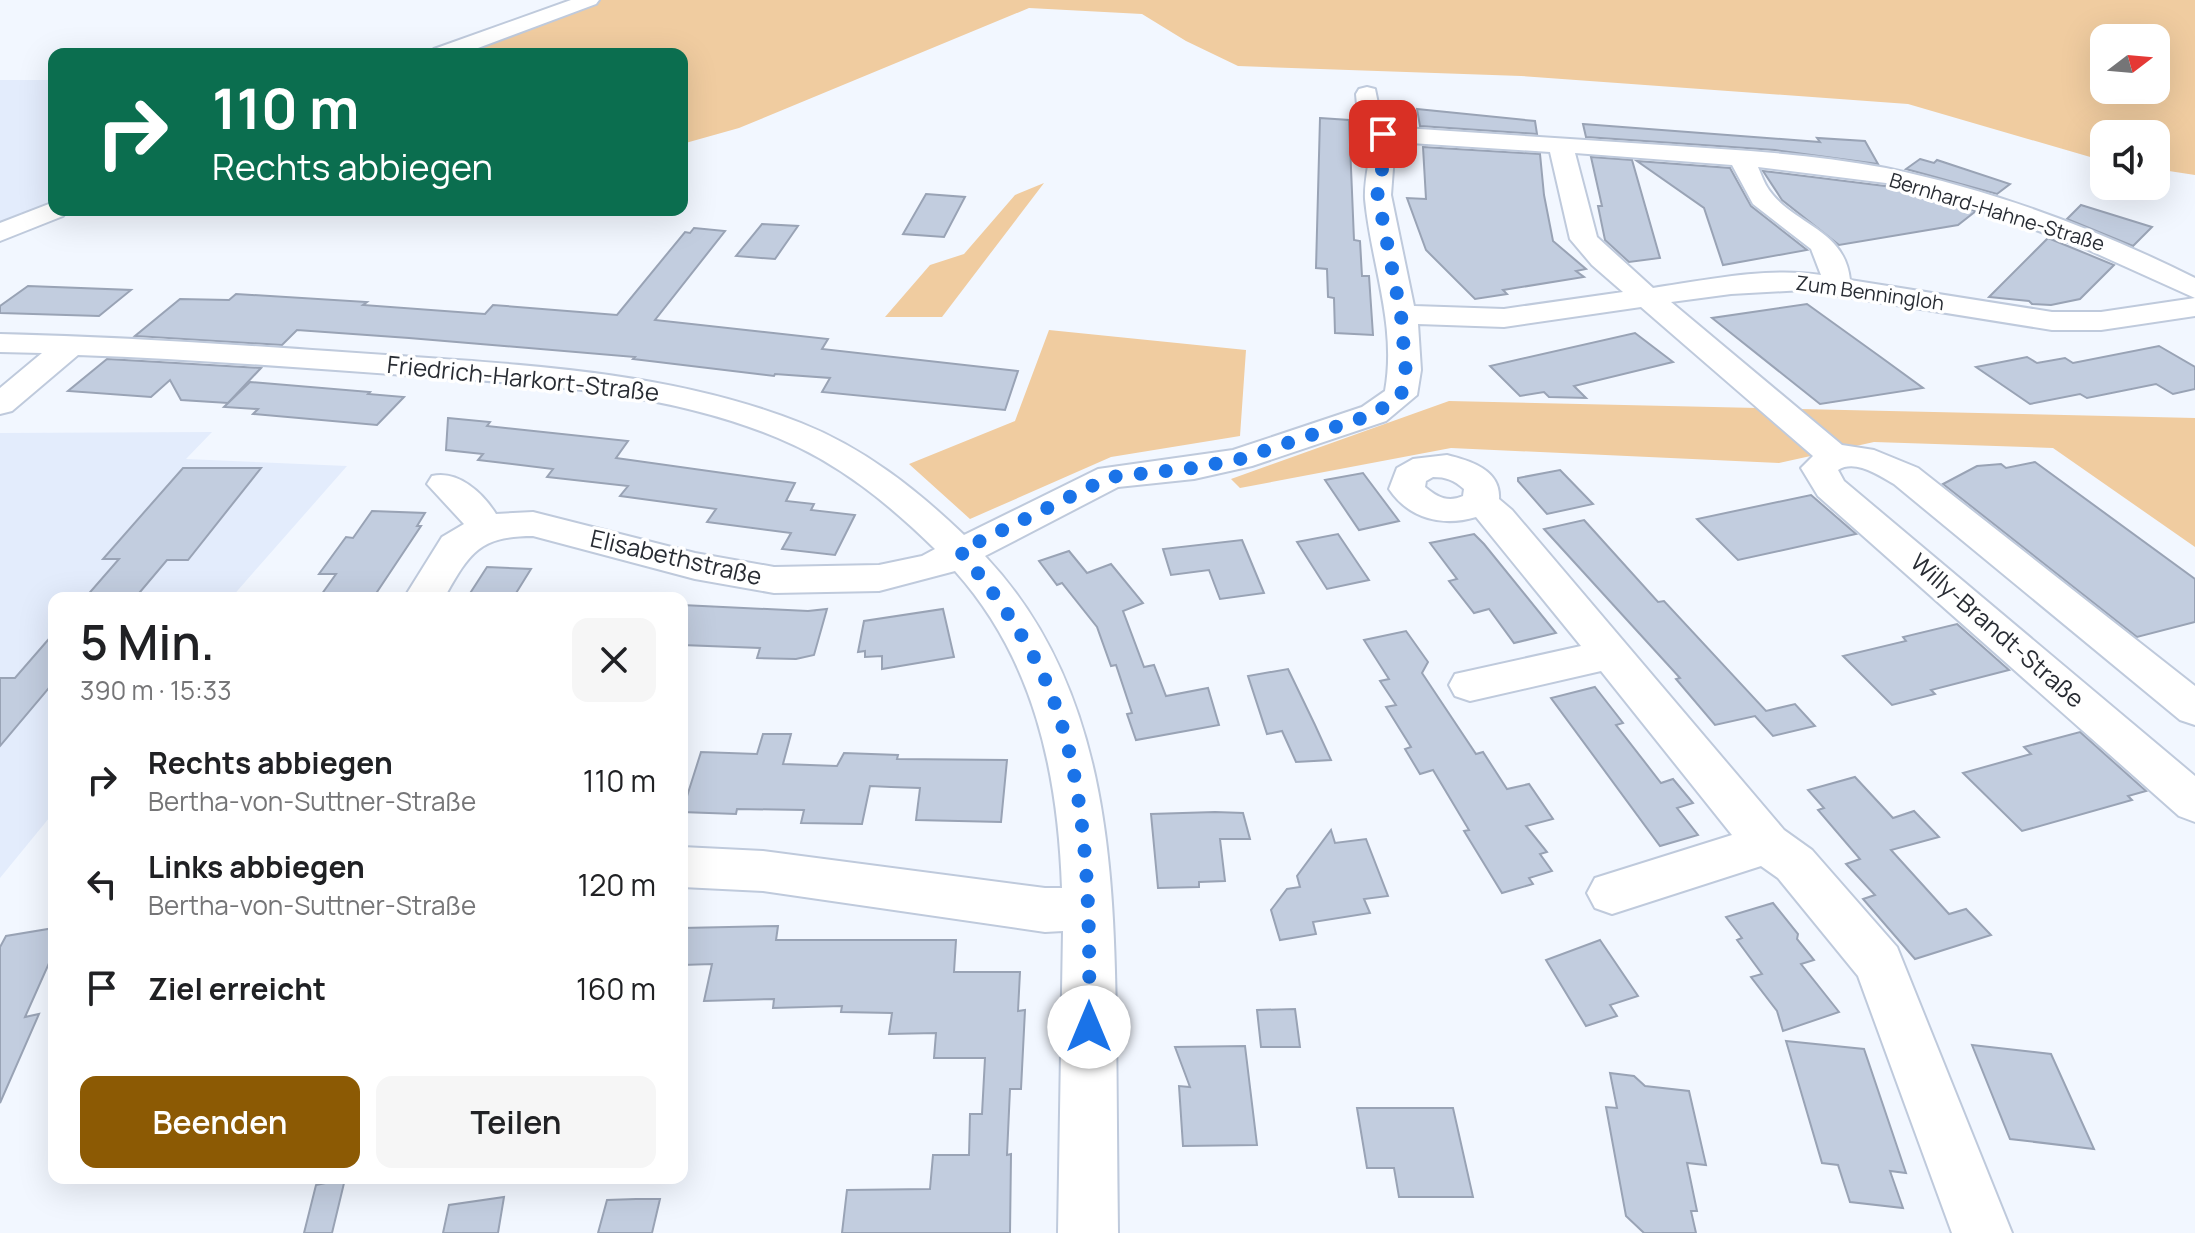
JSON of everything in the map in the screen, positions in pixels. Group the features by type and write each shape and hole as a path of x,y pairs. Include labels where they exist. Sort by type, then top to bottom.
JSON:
{"street":[{"path":"458,48 589,0"},
{"path":"1367,94 1371,126 1383,134 1383,165 1377,191 1401,315"},
{"name":"Bernhard-Hahne-Straße","path":"1383,134 1742,158 1851,170 1913,181 2078,233 2195,289"},
{"path":"1561,145 1584,239 1648,298 1835,457 1857,456 1877,461 1906,476 2195,709"},
{"path":"1742,158 1760,196 1825,247 1837,269 1836,286"},
{"path":"0,233 48,213"},
{"name":"Zum Benningloh","path":"1401,315 1504,318 1731,285 1803,281 2052,321 2127,318 2195,307"},
{"name":"Elisabethstraße","path":"428,592 455,546 485,530 505,524 533,524 695,566 774,580 879,578 933,566 1110,477 1194,468 1240,459 1374,414 1401,395 1406,374 1401,315"},
{"name":"Friedrich-Harkort-Straße","path":"0,343 443,369 635,388 713,404 841,455 894,491 960,551 1002,602 1038,664 1059,715 1074,777 1090,909 1088,1233"},
{"path":"0,404 71,345"},
{"name":"Willy-Brandt-Straße","path":"1835,457 1826,460 1819,468 1831,488 2195,803"},
{"path":"445,484 478,514 485,530"},
{"path":"1481,502 1499,518 1767,844 1795,864 1879,963 1982,1233"},
{"path":"1470,685 1612,654"},
{"path":"1612,893 1767,844"},
{"path":"688,867 763,871 1045,910 1090,909"}],"shaded area":[{"path":"598,0 2195,0 2195,175 2170,171 2170,120 2090,120 2090,157 1908,104 1521,76 1238,66 1186,41 1142,14 1029,8 739,128 688,142 688,48 466,48"},
{"path":"0,80 48,80 48,203 0,226"},
{"path":"1044,183 942,317 885,317 930,265 964,254 1015,195"},
{"path":"1049,330 1246,350 1240,436 1111,457 970,519 909,464 1015,421"},
{"path":"1449,401 2195,418 2195,547 2053,448 1874,442 1779,463 1451,448 1240,488 1231,479"},
{"path":"212,432 186,459 347,466 236,592 48,592 48,819 0,878 0,433"}],"building":[{"path":"1417,109 1535,121 1537,134 1420,126"},
{"path":"1320,118 1349,120 1354,240 1360,241 1362,276 1369,276 1373,335 1335,333 1334,298 1328,297 1327,269 1316,268"},
{"path":"1583,124 1820,142 1817,138 1865,141 1878,164 1775,150 1586,137"},
{"path":"1423,147 1540,154 1553,241 1586,269 1576,271 1584,277 1503,290 1507,294 1475,299 1426,250 1407,198 1426,199"},
{"path":"1591,157 1632,160 1660,258 1629,262 1605,240 1598,206 1602,206"},
{"path":"1920,159 1934,163 1937,160 2010,184 1997,194 1906,169"},
{"path":"1637,161 1730,168 1751,206 1807,250 1723,265 1704,208"},
{"path":"1763,171 1885,186 1976,211 1958,225 1839,245 1782,200"},
{"path":"926,194 965,197 944,237 903,234"},
{"path":"2081,205 2152,227 2133,246 2067,219"},
{"path":"762,224 798,226 775,259 736,256"},
{"path":"694,228 725,231 655,320 828,339 822,349 1018,371 1005,410 822,392 830,378 774,376 633,359 635,357 297,330 282,345 135,336 180,299 229,300 236,294 367,302 363,305 485,314 493,305 617,315 685,232 690,233"},
{"path":"2048,238 2114,265 2080,299 2051,305 1989,297"},
{"path":"28,286 131,290 99,316 0,313 0,306"},
{"path":"1807,304 1923,388 1820,404 1712,318"},
{"path":"1635,333 1673,362 1574,386 1586,398 1549,397 1544,392 1520,396 1490,366"},
{"path":"2159,346 2195,367 2195,389 2173,394 2156,384 2087,398 2080,394 2030,404 1976,367 2027,357 2037,363 2065,358 2073,363"},
{"path":"107,359 261,368 228,403 181,400 170,380 151,397 68,391"},
{"path":"250,382 404,397 377,425 253,414 258,409 224,407"},
{"path":"448,418 490,422 487,426 628,441 616,458 795,483 786,501 814,504 811,510 855,515 835,555 782,549 791,533 707,522 716,509 620,496 628,486 547,477 553,469 478,460 483,454 446,450"},
{"path":"2035,462 2195,579 2195,622 2137,637 1943,484 1977,466 2001,464 2006,468"},
{"path":"183,468 261,468 188,560 167,560 140,592 90,592 119,559 103,559"},
{"path":"1560,470 1593,504 1547,514 1518,481 1518,478"},
{"path":"1363,473 1399,521 1359,530 1325,480"},
{"path":"1811,495 1856,534 1738,560 1697,519"},
{"path":"372,511 425,513 417,526 421,526 377,592 323,592 336,574 319,574 346,537 353,538"},
{"path":"1584,520 1658,602 1664,601 1766,711 1795,704 1815,726 1773,736 1755,716 1715,725 1676,679 1680,678 1544,529"},
{"path":"1338,534 1369,580 1327,589 1297,542"},
{"path":"1474,534 1556,633 1514,643 1489,609 1474,613 1449,581 1457,579 1430,543"},
{"path":"1242,540 1264,593 1220,599 1209,570 1171,575 1163,549"},
{"path":"1069,551 1087,573 1111,564 1143,603 1123,611 1144,667 1154,665 1166,696 1208,688 1219,725 1136,740 1127,714 1132,713 1116,665 1111,666 1097,627 1062,583 1057,585 1039,561"},
{"path":"487,567 531,569 517,592 471,592"},
{"path":"688,605 808,611 827,609 814,655 796,659 757,658 760,648 688,645"},
{"path":"943,609 954,657 882,669 882,656 865,657 865,651 858,652 864,621"},
{"path":"1957,624 2009,670 1931,690 1935,694 1892,705 1843,656 1906,641 1903,637"},
{"path":"1406,631 1428,662 1422,673 1476,754 1483,752 1507,789 1529,784 1553,819 1526,826 1547,852 1540,854 1552,871 1529,878 1533,884 1502,893 1464,831 1469,830 1433,770 1420,774 1405,749 1411,747 1386,707 1396,705 1380,681 1389,679 1364,640"},
{"path":"48,640 48,689 0,746 0,678 15,678"},
{"path":"1288,669 1331,760 1296,762 1282,731 1267,734 1248,676"},
{"path":"1595,687 1623,723 1616,725 1661,783 1673,779 1693,803 1677,808 1698,835 1660,846 1551,698"},
{"path":"2080,732 2146,791 2128,796 2132,800 2022,831 1963,773 2031,754 2024,747"},
{"path":"763,734 791,734 783,764 837,766 844,753 898,755 897,759 1007,760 1001,822 916,820 920,788 870,786 862,824 801,823 804,810 737,809 736,814 688,812 688,793 701,752 757,754"},
{"path":"1855,777 1893,818 1914,811 1939,837 1891,850 1949,914 1966,909 1991,935 1915,959 1863,899 1875,895 1846,864 1860,859 1818,810 1824,808 1808,790"},
{"path":"1243,813 1250,839 1220,839 1225,881 1199,882 1199,887 1158,888 1151,814"},
{"path":"1331,830 1335,843 1366,839 1388,896 1364,899 1370,913 1313,922 1316,934 1280,940 1271,910 1287,889 1300,887 1297,876"},
{"path":"1773,903 1814,960 1801,964 1839,1012 1783,1031 1777,1011 1751,977 1762,974 1737,940 1742,938 1726,917"},
{"path":"778,926 776,940 956,940 954,972 1020,972 1018,1011 1025,1010 1021,1089 1010,1089 1007,1155 1011,1154 1010,1233 842,1233 847,1190 930,1189 933,1155 969,1155 970,1114 982,1114 985,1058 934,1058 936,1033 889,1034 892,1013 841,1012 842,1006 773,1008 774,999 704,1001 712,964 688,965 688,928"},
{"path":"48,929 48,965 25,1017 39,1014 0,1103 0,947 6,936"},
{"path":"1600,940 1638,996 1610,1005 1617,1016 1586,1026 1546,960"},
{"path":"1295,1009 1300,1047 1261,1047 1257,1010"},
{"path":"1786,1041 1864,1049 1906,1173 1890,1171 1903,1208 1850,1202 1838,1165 1822,1163"},
{"path":"1972,1045 2051,1054 2094,1149 2010,1139"},
{"path":"1245,1046 1257,1145 1183,1146 1179,1086 1190,1087 1175,1047"},
{"path":"1610,1073 1634,1076 1645,1086 1689,1091 1706,1165 1687,1163 1697,1211 1691,1211 1696,1233 1644,1233 1626,1216 1606,1107 1617,1108"},
{"path":"1357,1108 1453,1108 1473,1197 1399,1197 1394,1168 1367,1168"},
{"path":"344,1184 332,1233 304,1233 316,1185"},
{"path":"504,1197 498,1233 443,1233 449,1205"},
{"path":"660,1199 652,1233 598,1233 607,1200"}],"route":[{"path":"1089,1027 1090,909 1074,777 1059,715 1038,664 1002,602 960,551 1110,477 1194,468 1240,459 1374,414 1401,395 1406,374 1401,315 1377,191 1383,165 1383,134"}]}
